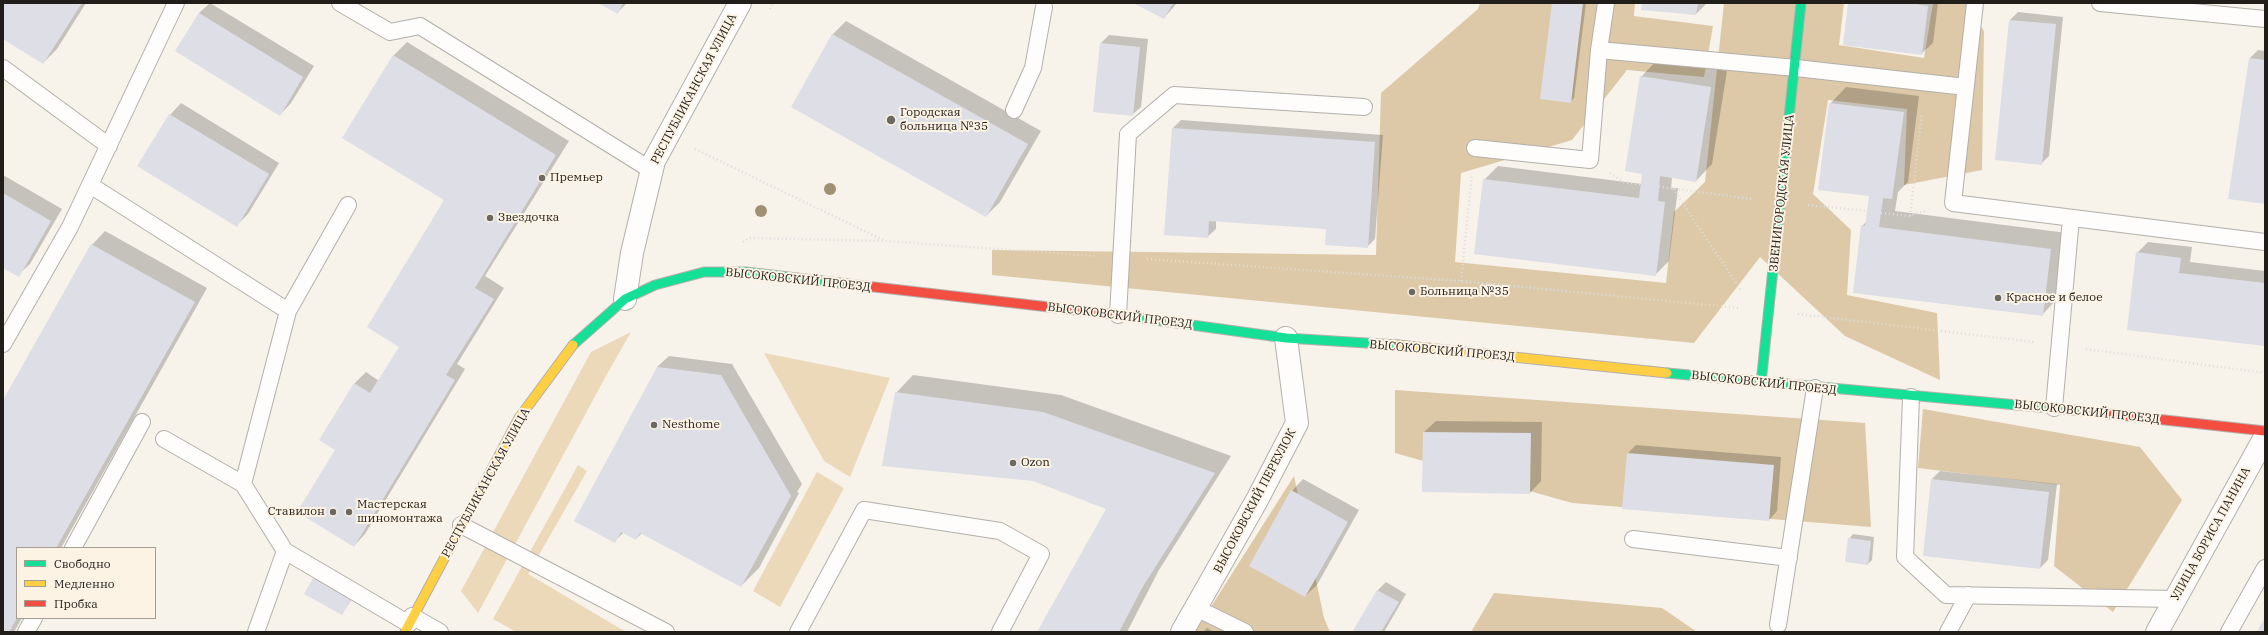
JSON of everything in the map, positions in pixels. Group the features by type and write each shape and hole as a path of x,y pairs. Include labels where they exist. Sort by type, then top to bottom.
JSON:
{"street":[{"name":"РЕСПУБЛИКАНСКАЯ УЛИЦА","path":"409,624 519,418 568,349 624,299 632,253 651,170 740,3"},
{"name":"ЗВЕНИГОРОДСКАЯ УЛИЦА","path":"1762,383 1780,203 1796,68 1801,3"},
{"name":"ВЫСОКОВСКИЙ ПРОЕЗД","path":"624,299 655,285 704,272 746,272 1118,315 1286,338 1407,346 1762,383 2054,408 2265,431"},
{"name":"ВЫСОКОВСКИЙ ПЕРЕУЛОК","path":"1182,632 1297,423 1286,338"},
{"name":"УЛИЦА БОРИСА ПАНИНА","path":"2157,632 2265,437"}],"lane":[{"path":"3,344 70,227 176,3"},
{"path":"340,3 390,32 420,26 651,170"},
{"path":"1475,148 1590,160 1599,50 1606,3"},
{"path":"1975,3 1954,203 2265,242"},
{"path":"2100,3 2230,9 2265,19"},
{"path":"1014,110 1033,68 1042,4"},
{"path":"1599,50 1796,68 1966,87"},
{"path":"3,68 109,146"},
{"path":"1118,315 1128,134 1174,96 1364,107"},
{"path":"90,185 288,311"},
{"path":"243,484 288,311 348,205"},
{"path":"2054,408 2071,218"},
{"path":"1778,626 1815,388"},
{"path":"1912,397 1905,557 1946,594 2175,599"},
{"path":"74,547 142,422"},
{"path":"164,438 243,484 285,551 409,624 440,632"},
{"path":"798,632 864,510 1000,531 1041,554 1000,632"},
{"path":"462,525 666,632"},
{"path":"1633,539 1789,558"},
{"path":"256,632 285,551"},
{"path":"2229,632 2265,568"},
{"path":"1948,632 1968,595"},
{"path":"1196,608 1245,632"},
{"path":"26,632 33,619"}],"path":[{"path":"1910,216 1922,113"},
{"path":"1462,281 1475,148"},
{"path":"695,149 885,241"},
{"path":"1590,160 1623,182 1780,203 1867,211"},
{"path":"1673,189 1754,309"},
{"path":"1882,213 1910,216 1954,203"},
{"path":"742,243 749,238 885,241 1462,281 1754,309 2265,373"}],"shaded area":[{"path":"1480,3 1635,3 1634,16 1713,26 1704,77 1627,70 1572,140 1461,173 1455,262 1666,283 1674,212 1705,182 1724,3 1844,3 1839,45 1924,58 1933,3 1965,3 1984,31 1982,170 1904,185 1907,109 1828,100 1813,194 1851,230 1847,295 1937,313 1940,380 1845,336 1760,257 1694,343 992,275 992,250 1376,255 1381,93 1478,9"},
{"path":"631,332 478,613 461,591 591,352"},
{"path":"764,353 890,378 850,477 824,461"},
{"path":"1395,390 1865,423 1871,527 1572,503 1395,453"},
{"path":"1923,409 2140,447 2182,500 2113,612 2054,566 2060,485 1918,468"},
{"path":"578,465 587,471 528,574 626,632 516,632 493,619"},
{"path":"817,472 844,488 780,607 753,591"},
{"path":"1294,476 1324,618 1330,632 1195,632"},
{"path":"1494,593 1662,608 1697,632 1471,632"}],"building":[{"path":"3,3 82,3 43,64 3,39"},
{"path":"598,3 623,3 618,14"},
{"path":"1133,3 1173,3 1164,19"},
{"path":"1552,3 1583,3 1571,103 1540,99"},
{"path":"1642,3 1698,3 1696,15 1641,10"},
{"path":"1848,3 1910,3 1928,6 1922,55 1843,45"},
{"path":"199,13 303,77 280,116 175,51"},
{"path":"2009,20 2056,24 2042,165 1995,160"},
{"path":"832,34 1028,144 986,217 791,107"},
{"path":"1100,43 1140,47 1133,116 1093,112"},
{"path":"393,55 556,155 475,288 494,299 446,375 455,380 354,547 297,512 335,450 319,440 354,383 370,393 399,347 367,327 444,200 342,138"},
{"path":"2249,58 2265,60 2265,204 2228,199"},
{"path":"1640,76 1711,87 1696,182 1660,176 1658,201 1665,202 1656,276 1474,254 1483,179 1639,198 1642,174 1625,171"},
{"path":"1829,103 1904,112 1892,199 1883,198 1879,227 2051,249 2043,316 1853,293 1861,225 1865,226 1869,196 1818,190"},
{"path":"169,114 269,174 237,227 137,166"},
{"path":"1172,128 1375,142 1368,248 1325,245 1326,229 1209,221 1208,238 1164,235"},
{"path":"3,193 51,221 19,277 3,268"},
{"path":"91,244 195,302 57,547 16,547 16,619 9,632 3,632 3,400"},
{"path":"2136,252 2181,258 2179,273 2265,283 2265,346 2127,330"},
{"path":"657,367 721,375 791,496 741,587 640,533 636,540 621,532 615,543 574,521"},
{"path":"895,392 1043,412 1215,473 1142,588 1119,632 1037,632 1106,509 1033,481 882,466"},
{"path":"1423,432 1531,433 1530,494 1422,492"},
{"path":"1627,453 1774,465 1769,521 1622,509"},
{"path":"1931,479 2049,492 2040,569 1923,556"},
{"path":"1291,490 1348,522 1305,597 1249,566"},
{"path":"1848,538 1871,541 1868,565 1845,562"},
{"path":"313,578 351,600 342,615 304,594"},
{"path":"1377,590 1399,602 1381,632 1352,632"},
{"path":"2265,617 2265,632 2257,632"}],"traffic: fast":[{"path":"1761,383 1801,3"},
{"path":"573,345 625,299 655,285 704,272 746,272 848,284"},
{"path":"1119,315 1286,338 1398,345"},
{"path":"1667,373 2083,411"}],"traffic: slow":[{"path":"405,632 519,418 573,345"},
{"path":"1398,345 1667,373"}],"traffic: jam":[{"path":"848,284 1119,315"},
{"path":"2083,411 2265,431"}],"place":[{"name":"Городская больница №35","path":"891,120"},
{"name":"Премьер","path":"542,178"},
{"name":"Звездочка","path":"490,218"},
{"name":"Больница №35","path":"1412,292"},
{"name":"Красное и белое","path":"1998,298"},
{"name":"Nesthome","path":"654,425"},
{"name":"Ozon","path":"1013,463"},
{"name":"Ставилон","path":"333,512"},
{"name":"Мастерская шиномонтажа","path":"349,512"}]}
